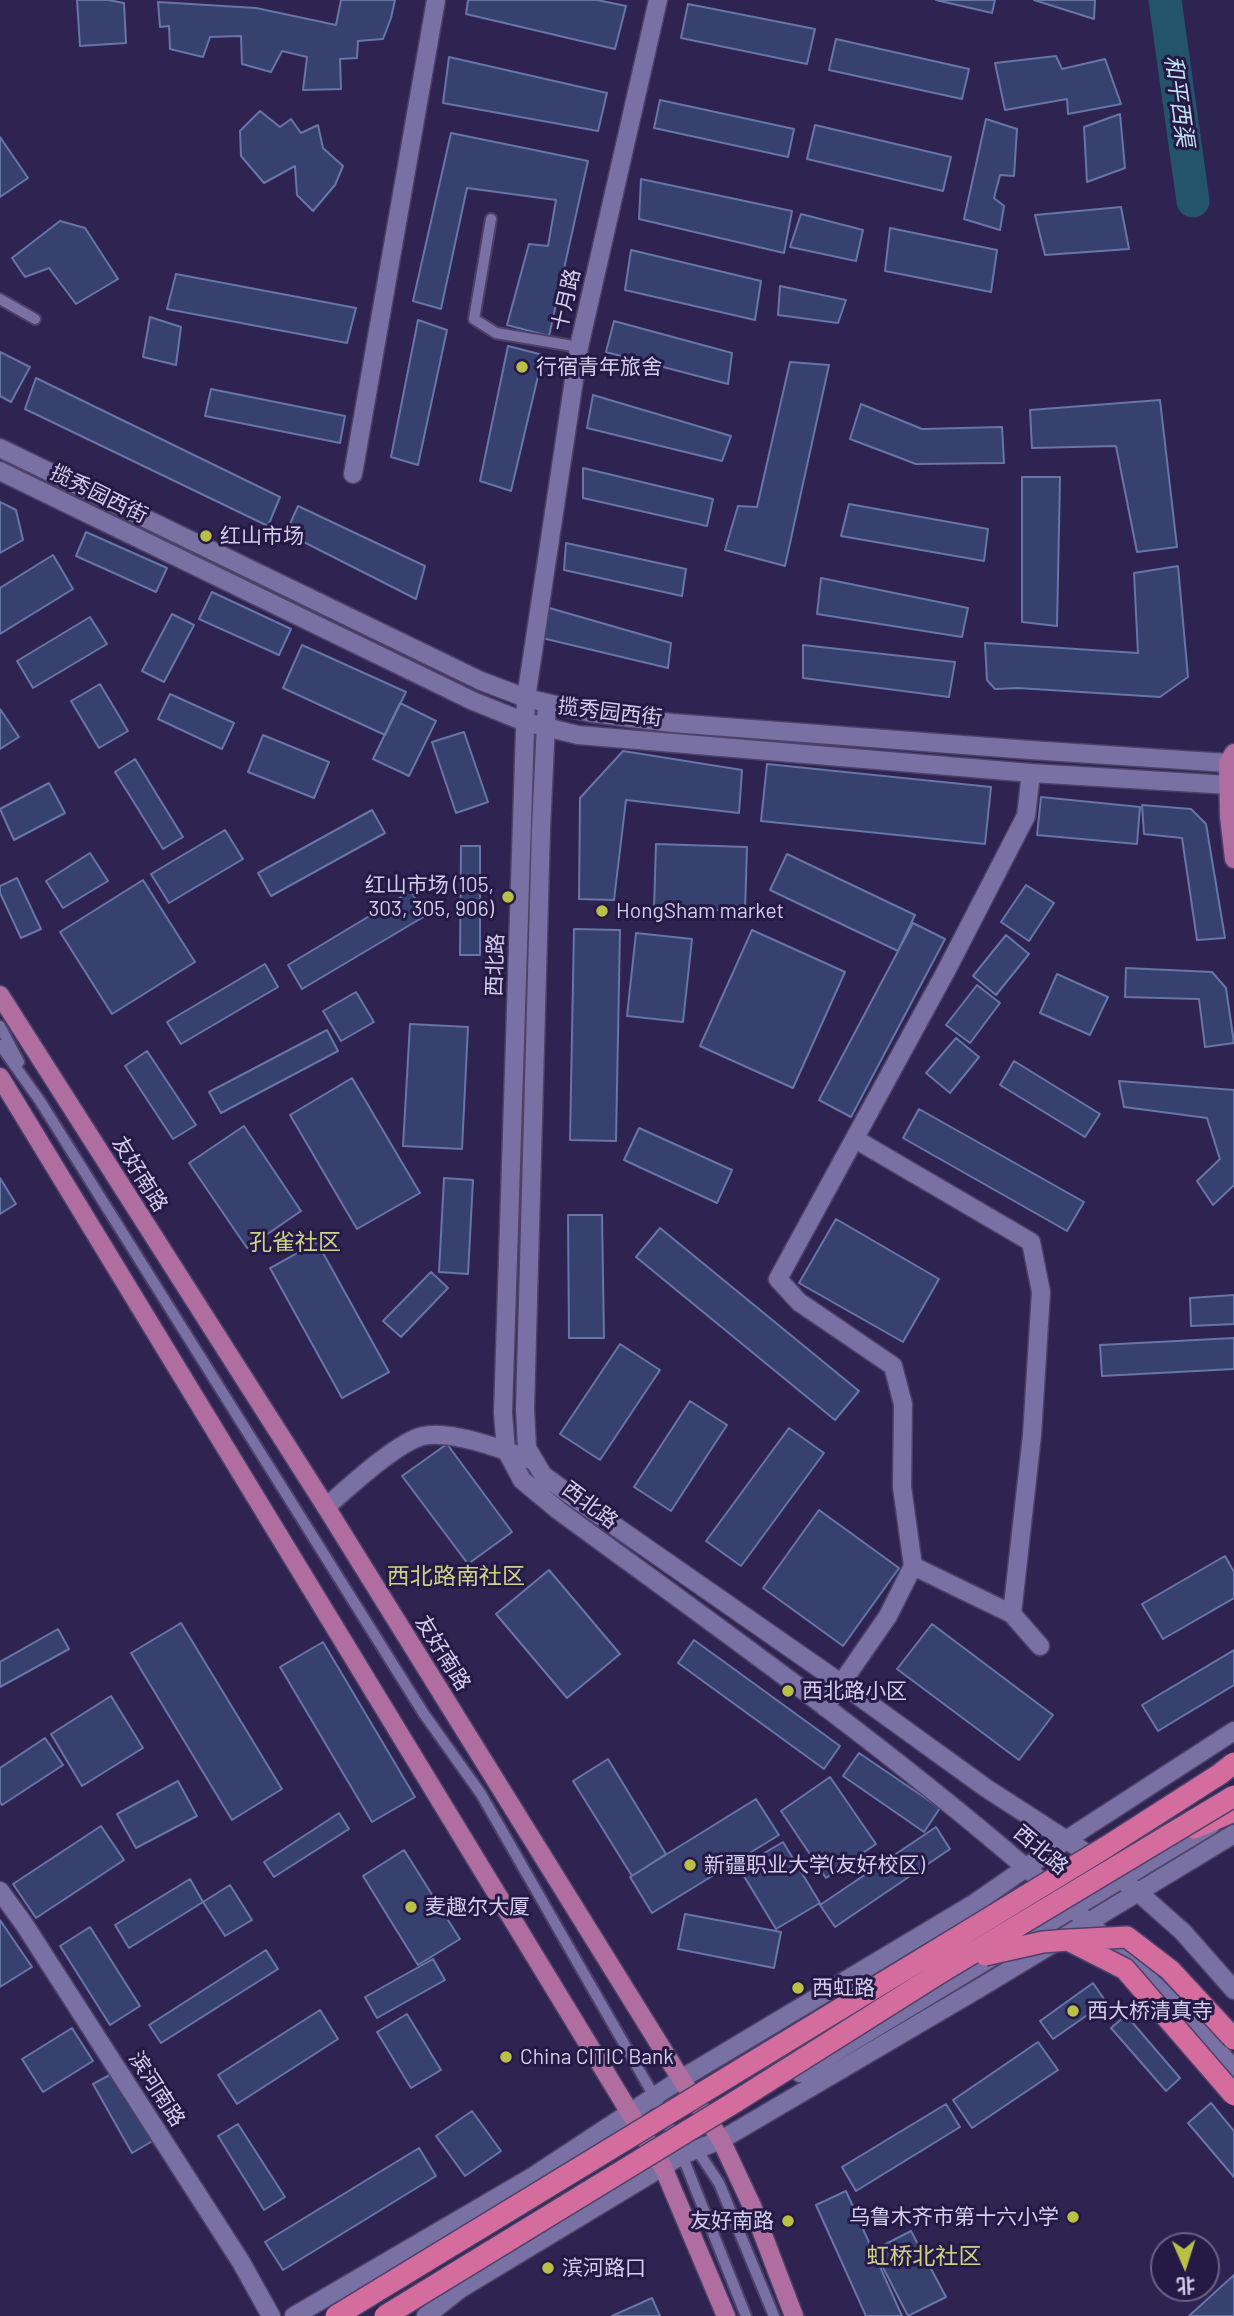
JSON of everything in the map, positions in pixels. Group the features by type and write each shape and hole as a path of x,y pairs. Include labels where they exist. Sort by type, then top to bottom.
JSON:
{"highway":[{"path":"336,2316 1106,1847 1230,1766"},
{"path":"385,2316 723,2110 941,1972 1234,1796"},
{"path":"1163,1840 1234,1811"},
{"path":"941,1972 1000,1950 1043,1942 1127,1937 1170,1970 1234,2039"},
{"path":"1068,1940 1125,1969 1234,2095"}],"main road":[{"path":"1232,759 1229,816 1234,859"},
{"name":"友好南路","path":"0,995 326,1507 717,2133 752,2206 794,2316"},
{"path":"0,1077 663,2167 726,2316"}],"street":[{"path":"353,474 436,0"},
{"name":"十月路","path":"526,698 579,347 658,0"},
{"name":"揽秀园西街","path":"0,448 481,681 526,698 592,713 672,723 1030,750 1232,759"},
{"name":"揽秀园西街","path":"0,471 473,701 546,728 578,735 1031,773 1231,785"},
{"name":"西北路","path":"526,698 503,1413 506,1450 522,1480 558,1510 825,1707 968,1818 1027,1868 1117,1947 1234,2069"},
{"name":"西北路","path":"547,703 525,1409 527,1448 543,1475 569,1494 986,1788 1085,1852 1139,1893 1183,1932 1234,1990"},
{"path":"825,1707 888,1616 913,1566 902,1488 903,1404 893,1366 799,1302 778,1279 945,973 1026,816 1031,773"},
{"path":"855,1139 1031,1242 1041,1292 1032,1435 1012,1614"},
{"path":"326,1507 391,1453 422,1436 452,1436 506,1450 534,1461"},
{"path":"913,1566 1012,1614 1041,1646"},
{"path":"294,2316 532,2177 681,2079 975,1903 1066,1840 1234,1731"},
{"path":"975,1903 1041,1881 1230,1766"},
{"path":"426,2316 460,2289 689,2152 1074,1908 1234,1811"},
{"path":"717,2133 1139,1893 1234,1834"},
{"name":"滨河南路","path":"0,1891 24,1924 233,2250 271,2316"}],"lane":[{"path":"491,219 474,319 496,333 579,347"},
{"path":"0,299 35,319"},
{"path":"0,1026 40,1101"},
{"path":"0,1045 40,1101 424,1714 481,1794 654,2096 689,2152 719,2183 774,2316"},
{"path":"689,2152 746,2316"}],"building":[{"path":"77,0 124,3 126,43 80,46"},
{"path":"341,0 395,0 383,39 358,41 357,58 340,59 341,89 303,90 307,57 282,51 271,72 242,64 241,36 210,37 203,57 170,49 169,26 160,27 158,2 256,8 336,25"},
{"path":"468,0 597,0 626,6 615,49 466,14"},
{"path":"936,0 995,0 992,13"},
{"path":"1034,0 1095,0 1094,19"},
{"path":"688,4 815,29 807,64 681,38"},
{"path":"836,39 969,69 962,99 829,70"},
{"path":"1056,56 1062,69 1105,59 1121,104 1068,114 1067,99 1005,110 995,63"},
{"path":"449,57 607,93 598,131 443,103"},
{"path":"660,100 794,129 788,157 654,128"},
{"path":"260,111 280,127 291,119 301,133 318,125 323,148 343,166 335,185 313,211 297,195 295,166 264,183 241,156 240,131"},
{"path":"1120,114 1125,168 1087,182 1084,127"},
{"path":"986,119 1017,129 1014,176 1000,175 994,198 1004,206 1000,230 964,219"},
{"path":"815,125 951,157 943,191 807,159"},
{"path":"451,133 588,161 549,336 507,325 529,244 548,246 556,200 467,188 441,309 413,301"},
{"path":"0,137 28,178 0,197"},
{"path":"641,179 792,211 784,253 639,219"},
{"path":"1121,207 1129,249 1045,255 1035,215"},
{"path":"801,214 863,230 856,261 790,247"},
{"path":"60,221 85,228 118,279 76,304 49,268 25,277 12,258"},
{"path":"890,228 997,250 991,292 885,271"},
{"path":"631,250 761,281 755,320 625,290"},
{"path":"176,274 356,308 347,343 167,309"},
{"path":"780,286 846,300 838,323 778,315"},
{"path":"150,317 181,327 176,365 143,357"},
{"path":"418,320 447,330 418,465 391,457"},
{"path":"614,321 732,353 728,384 606,352"},
{"path":"508,346 543,355 511,491 480,481"},
{"path":"0,352 30,367 11,402 0,396"},
{"path":"790,362 829,365 785,566 725,550 738,506 757,507"},
{"path":"36,378 280,497 268,526 25,409"},
{"path":"211,389 345,416 340,443 205,416"},
{"path":"593,395 731,436 722,461 587,428"},
{"path":"1160,400 1177,547 1137,552 1116,446 1032,448 1030,410"},
{"path":"861,404 922,429 1002,427 1004,463 916,464 850,439"},
{"path":"583,468 713,499 707,526 583,498"},
{"path":"1022,477 1060,477 1057,626 1022,622"},
{"path":"0,502 16,510 23,540 0,553"},
{"path":"849,504 988,529 984,561 841,536"},
{"path":"298,506 425,566 416,599 286,533"},
{"path":"86,532 167,568 156,592 76,556"},
{"path":"566,543 686,569 682,596 564,570"},
{"path":"53,555 73,589 0,634 0,588"},
{"path":"1178,566 1188,677 1160,697 1018,688 995,689 987,680 985,643 1138,653 1134,573"},
{"path":"821,578 968,608 962,637 817,614"},
{"path":"212,592 291,629 279,655 199,619"},
{"path":"546,607 671,643 668,668 542,638"},
{"path":"172,614 194,625 164,682 142,671"},
{"path":"90,617 107,644 33,688 17,661"},
{"path":"302,645 406,692 385,735 283,688"},
{"path":"803,645 955,662 949,697 803,678"},
{"path":"100,684 128,731 99,748 71,701"},
{"path":"170,694 234,723 222,749 158,719"},
{"path":"400,703 436,721 409,776 373,759"},
{"path":"0,709 19,737 0,749"},
{"path":"464,732 488,802 456,813 432,742"},
{"path":"263,735 329,762 314,798 248,772"},
{"path":"623,751 742,770 739,813 626,800 614,900 579,899 580,798"},
{"path":"135,759 183,837 163,849 115,772"},
{"path":"767,764 991,787 985,844 761,821"},
{"path":"49,783 65,813 14,840 0,809"},
{"path":"1041,797 1140,807 1137,844 1037,835"},
{"path":"1142,805 1191,809 1206,824 1225,938 1197,940 1182,838 1144,834"},
{"path":"372,810 385,833 271,896 258,873"},
{"path":"225,830 243,859 169,903 151,874"},
{"path":"656,844 747,847 745,911 654,908"},
{"path":"461,846 480,846 480,955 460,955"},
{"path":"90,853 108,881 63,908 46,881"},
{"path":"787,854 915,915 898,951 770,890"},
{"path":"17,878 41,929 21,938 0,893 0,886"},
{"path":"143,880 195,962 112,1014 60,932"},
{"path":"1026,885 1054,903 1029,941 1001,922"},
{"path":"411,891 425,916 302,989 288,965"},
{"path":"913,923 945,939 851,1117 819,1100"},
{"path":"574,929 620,930 616,1141 570,1140"},
{"path":"752,930 845,972 793,1088 700,1046"},
{"path":"636,933 692,939 683,1022 627,1016"},
{"path":"1006,935 1029,954 996,995 973,976"},
{"path":"265,964 278,987 181,1044 167,1022"},
{"path":"1126,968 1212,972 1226,988 1234,1043 1205,1047 1199,999 1125,997"},
{"path":"1057,974 1108,997 1090,1035 1040,1013"},
{"path":"977,985 1000,1003 970,1043 946,1025"},
{"path":"356,992 374,1022 341,1041 323,1011"},
{"path":"410,1024 468,1027 462,1149 403,1146"},
{"path":"327,1030 338,1051 221,1113 209,1092"},
{"path":"956,1038 979,1057 950,1093 926,1073"},
{"path":"147,1051 196,1125 173,1139 125,1066"},
{"path":"1014,1061 1100,1114 1085,1137 1000,1085"},
{"path":"352,1078 420,1193 357,1229 290,1115"},
{"path":"1119,1081 1234,1090 1234,1185 1213,1205 1197,1181 1220,1159 1207,1118 1124,1107"},
{"path":"919,1109 1084,1202 1067,1231 903,1138"},
{"path":"244,1126 301,1211 247,1248 189,1163"},
{"path":"639,1128 732,1170 717,1203 624,1160"},
{"path":"0,1178 16,1204 0,1214"},
{"path":"444,1178 473,1180 468,1274 439,1272"},
{"path":"568,1215 602,1215 604,1338 569,1338"},
{"path":"836,1219 939,1279 903,1342 799,1283"},
{"path":"660,1228 859,1391 835,1420 636,1257"},
{"path":"317,1242 389,1372 342,1398 270,1268"},
{"path":"431,1272 448,1288 401,1337 383,1321"},
{"path":"1234,1295 1234,1324 1191,1326 1190,1298"},
{"path":"1234,1338 1234,1369 1102,1376 1100,1345"},
{"path":"620,1344 660,1370 600,1460 560,1434"},
{"path":"690,1401 727,1425 671,1511 634,1487"},
{"path":"789,1428 824,1453 741,1566 706,1541"},
{"path":"447,1444 512,1532 468,1564 402,1476"},
{"path":"819,1510 899,1568 843,1646 763,1588"},
{"path":"1225,1556 1234,1572 1234,1598 1163,1639 1142,1604"},
{"path":"549,1570 620,1654 567,1698 496,1614"},
{"path":"181,1623 282,1789 232,1820 131,1653"},
{"path":"932,1624 1053,1715 1019,1760 897,1669"},
{"path":"58,1629 69,1649 0,1687 0,1662"},
{"path":"694,1640 840,1746 824,1769 678,1663"},
{"path":"323,1642 415,1797 372,1822 280,1667"},
{"path":"1234,1650 1234,1685 1158,1731 1142,1705"},
{"path":"111,1696 143,1748 82,1786 51,1734"},
{"path":"45,1738 63,1765 2,1805 0,1768"},
{"path":"859,1753 940,1808 924,1832 843,1776"},
{"path":"608,1759 666,1854 632,1876 573,1781"},
{"path":"830,1777 876,1844 826,1878 781,1811"},
{"path":"178,1781 197,1816 136,1848 117,1814"},
{"name":"新疆职业大学(友好校区)","path":"756,1799 779,1835 652,1913 630,1877"},
{"path":"339,1813 349,1829 274,1877 264,1862"},
{"path":"101,1826 124,1860 36,1918 13,1884"},
{"path":"936,1827 950,1849 835,1927 820,1905"},
{"path":"783,1842 820,1903 776,1929 739,1868"},
{"name":"麦趣尔大厦","path":"404,1850 460,1939 418,1965 363,1876"},
{"path":"190,1879 203,1902 129,1948 115,1925"},
{"path":"230,1885 252,1920 225,1936 203,1902"},
{"path":"685,1914 781,1932 774,1968 678,1949"},
{"path":"0,1920 32,1967 0,1987"},
{"path":"90,1927 140,2006 110,2025 60,1946"},
{"path":"266,1950 278,1969 161,2043 149,2025"},
{"path":"433,1959 445,1980 377,2018 365,1997"},
{"name":"西大桥清真寺","path":"1093,1983 1106,2002 1053,2039 1040,2021"},
{"path":"320,2010 338,2039 237,2104 218,2075"},
{"path":"407,2014 441,2070 411,2088 377,2032"},
{"path":"1126,2015 1180,2078 1166,2091 1111,2028"},
{"path":"72,2028 93,2061 43,2092 22,2059"},
{"path":"1038,2042 1058,2070 972,2128 953,2100"},
{"path":"117,2071 156,2139 132,2153 93,2084"},
{"path":"1211,2103 1234,2131 1234,2177 1188,2123"},
{"path":"946,2104 960,2127 856,2191 842,2167"},
{"path":"472,2111 501,2151 465,2176 436,2136"},
{"path":"238,2124 285,2197 264,2210 218,2136"},
{"path":"419,2148 436,2176 283,2270 265,2242"},
{"path":"846,2191 902,2316 866,2316 816,2205"},
{"path":"911,2231 946,2297 908,2316 874,2250"},
{"path":"1234,2275 1234,2316 1189,2316 1204,2302 1220,2302 1220,2288"},
{"path":"652,2298 660,2316 612,2316"}],"waterway":[{"name":"和平西渠","path":"1165,0 1193,201"}],"place":[{"name":"行宿青年旅舍","path":"522,367"},
{"name":"红山市场","path":"206,536"},
{"name":"红山市场 (105, 303, 305, 906)","path":"508,897"},
{"name":"HongSham market","path":"602,911"},
{"name":"西北路小区","path":"788,1691"},
{"name":"新疆职业大学(友好校区)","path":"690,1865"},
{"name":"麦趣尔大厦","path":"411,1907"},
{"name":"西虹路","path":"798,1988"},
{"name":"西大桥清真寺","path":"1073,2011"},
{"name":"China CITIC Bank","path":"506,2057"},
{"name":"乌鲁木齐市第十六小学","path":"1073,2217"},
{"name":"友好南路","path":"788,2221"},
{"name":"滨河路口","path":"548,2268"}],"district":[{"name":"孔雀社区","path":"295,1242"},
{"name":"西北路南社区","path":"456,1576"},
{"name":"虹桥北社区","path":"924,2256"}]}
